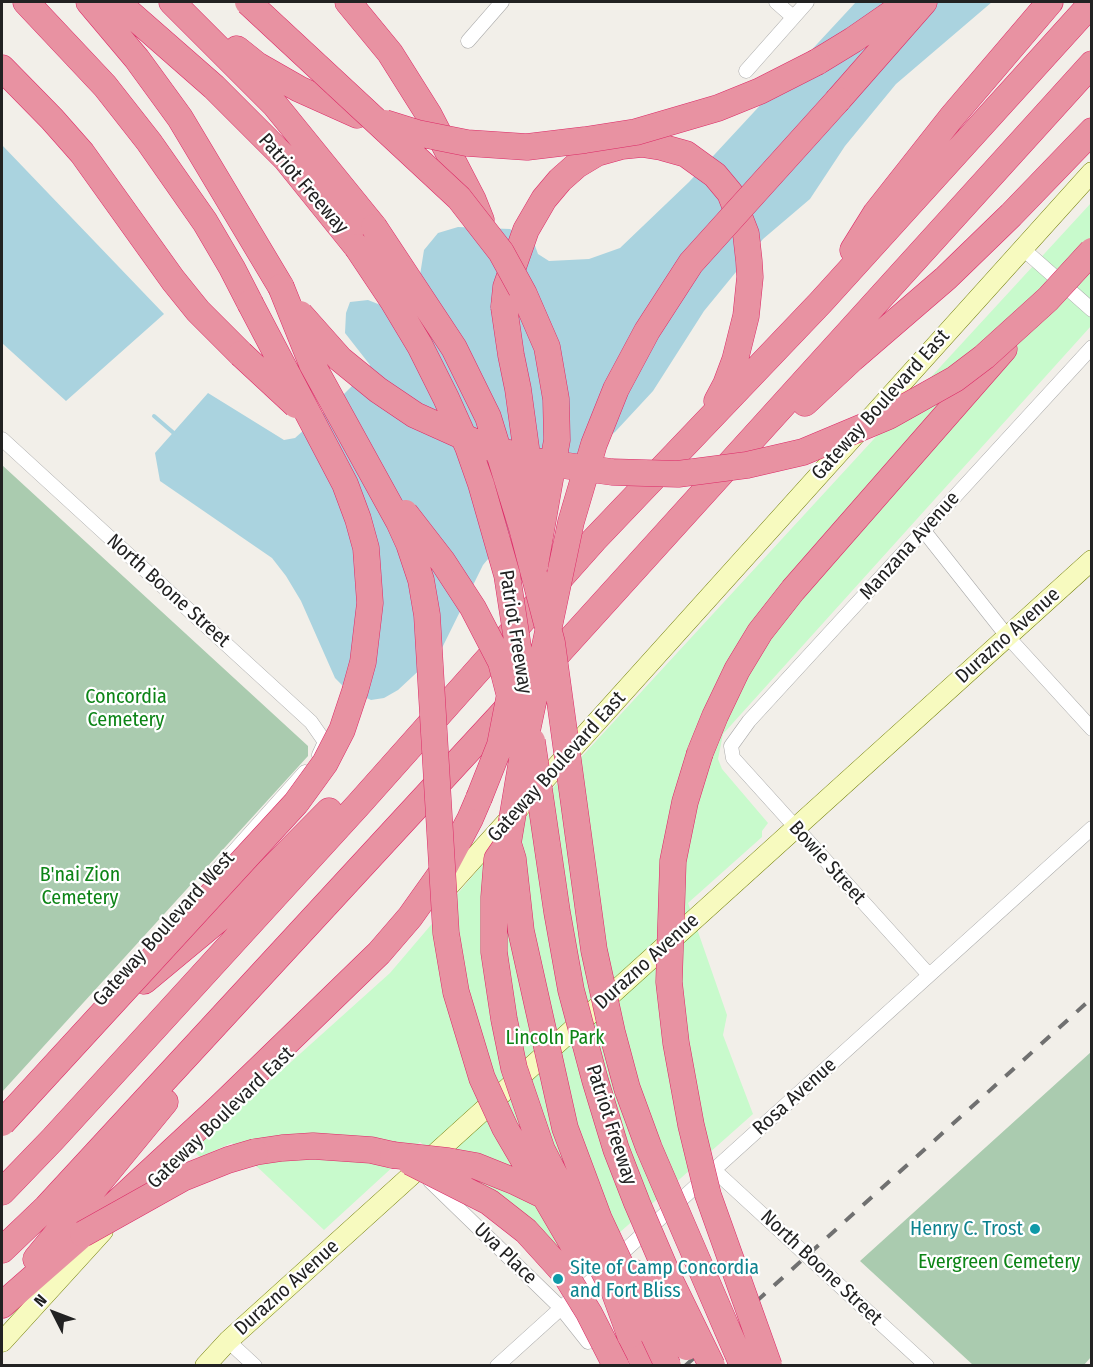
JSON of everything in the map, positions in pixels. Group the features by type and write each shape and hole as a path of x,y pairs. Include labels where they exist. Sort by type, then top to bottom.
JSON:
{"highway":[{"path":"2,1123 296,803 325,763 342,730 355,691 363,662 370,603 366,548 345,484 232,268 205,222 149,142 105,86 26,2"},
{"path":"89,2 137,59 180,118 281,287 315,332 340,359 378,390 415,415 484,446 540,462 645,474 678,474 747,465 803,452 890,417 955,379 984,357 1048,299"},
{"name":"Patriot Freeway","path":"117,2 214,87 286,159 357,247 393,301 420,346 451,407 481,484 507,574 571,990 616,1149 670,1280 712,1365"},
{"name":"Patriot Freeway","path":"172,2 275,105 374,227 454,348 488,417 522,528 552,643 594,951 627,1088 649,1148 743,1365"},
{"path":"178,2 257,65 309,94 357,115 417,133 467,142 527,147 636,132 718,108 786,79 854,40 908,2"},
{"path":"2,1303 83,1234 346,986 410,917 442,872 470,819 500,744 548,496 556,440 556,399 547,347 524,294 501,252 459,198 440,178 248,2"},
{"path":"348,2 390,53 429,115 473,200 491,250 504,307 518,389 552,643"},
{"path":"630,1335 614,1291 542,1150 514,1068 504,1019 495,952 494,897 497,859 508,843 526,736 572,522 594,444 616,389 647,331 691,263 924,2"},
{"path":"821,302 876,213 951,118 1050,2"},
{"path":"2,1192 53,1139 378,770 821,302 1092,3"},
{"path":"2,1250 46,1208 392,835 1092,64"},
{"path":"2,68 82,153 173,280 198,311 343,449 414,523 467,599 501,662 545,828"},
{"path":"425,799 482,755 808,400 946,278 1092,131"},
{"path":"504,307 506,287 526,230 544,199 577,165 597,153 622,146 642,144 686,154 715,175 730,193 746,234 750,277 746,316 735,360 726,384 704,425"},
{"path":"769,1365 708,1195 691,1125 676,1043 669,982 673,861 685,802 714,716 737,670 760,632 780,606 1092,251"},
{"path":"281,287 312,364 410,544 421,580 427,615 446,933 456,992 482,1078 505,1128 553,1211 630,1335 645,1365"},
{"path":"44,1063 238,903 353,799"},
{"path":"508,843 513,859 521,931 565,1128 599,1219 668,1365"},
{"path":"2,1303 155,1114 284,969 338,892"},
{"path":"83,1234 183,1178 255,1152 313,1146 370,1150 476,1166 516,1182 556,1202 593,1232 629,1266 675,1327 697,1365"},
{"path":"393,1155 489,1202 526,1231 565,1274 589,1313 616,1365"},
{"path":"678,1215 706,1251 747,1331 769,1365"},
{"path":"724,1240 741,1268 787,1365"}],"main road":[{"name":"Gateway Boulevard East","path":"2,1342 106,1228 292,1051 380,963 1092,172"},
{"name":"Durazno Avenue","path":"205,1365 228,1341 1092,560"},
{"name":"Gateway Boulevard West","path":"2,1107 44,1063"}],"street":[{"path":"468,40 502,2"},
{"path":"776,2 793,16"},
{"path":"746,71 807,2"},
{"path":"1022,248 1092,310"},
{"name":"Manzana Avenue","path":"731,746 749,721 1092,347"},
{"name":"North Boone Street","path":"2,440 311,722 323,737 322,748"},
{"path":"924,531 1007,636 1092,729"},
{"name":"Bowie Street","path":"731,746 733,758 929,975"},
{"name":"Gateway Boulevard West","path":"44,1063 306,771 322,748"},
{"name":"Rosa Avenue","path":"497,1365 1092,828"},
{"name":"Uva Place","path":"418,1169 561,1308 588,1342"},
{"name":"North Boone Street","path":"714,1170 927,1365"},
{"path":"228,1341 255,1365"}],"green space":[{"name":"Lincoln Park","path":"1091,203 1091,326 723,734 718,759 722,769 768,823 762,831 762,837 688,903 727,1015 723,1035 753,1114 565,1281 527,1241 420,1142 324,1230 232,1143 200,1157 193,1150 390,973 482,865"},
{"name":"Concordia Cemetery","path":"2,465 308,746 308,756 2,1092"},
{"name":"Evergreen Cemetery","path":"1091,1052 1091,1357 1084,1365 973,1365 860,1261"}],"water":[{"path":"856,2 992,2 896,84 845,146 810,199 763,239 704,311 653,391 615,432 558,476 483,565 441,650 398,690 384,698 371,700 345,688 335,678 301,601 272,558 160,481 155,453 208,393 284,440 295,438 341,397 370,365 345,333 346,313 350,302 368,300 383,306 420,275 424,250 438,233 458,227 510,229 534,243 538,254 549,261 589,259 620,248 689,182"},
{"path":"2,145 164,314 66,401 2,343"}],"waterway":[{"path":"154,416 176,435"}],"railway":[{"path":"685,1366 1092,998"}],"place":[{"name":"Henry C. Trost","path":"1035,1229"},
{"name":"Site of Camp Concordia and Fort Bliss","path":"558,1279"}],"park label":[{"name":"B'nai Zion Cemetery","path":"80,886"}]}
